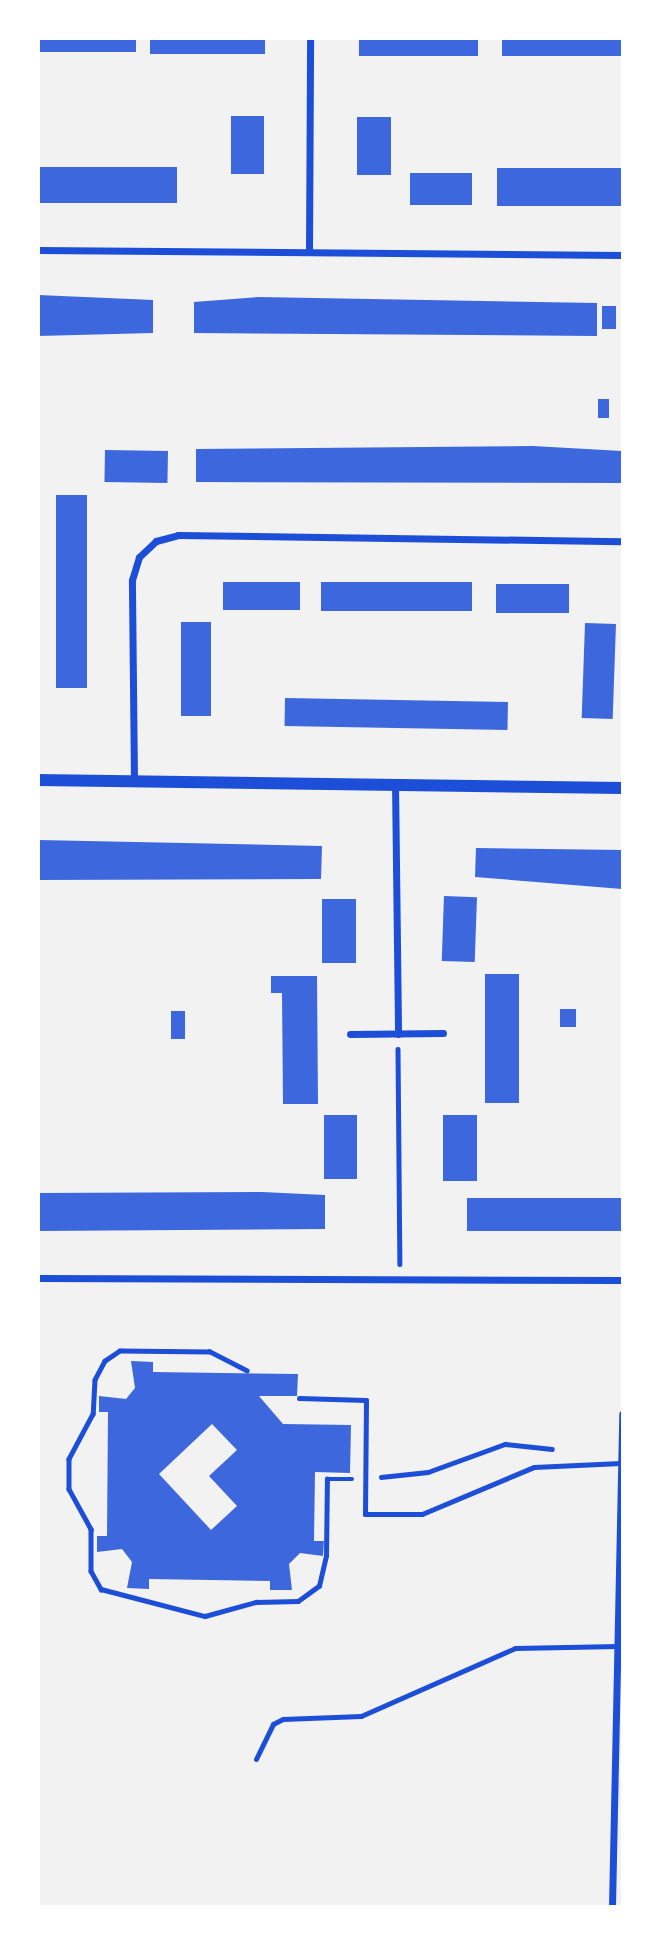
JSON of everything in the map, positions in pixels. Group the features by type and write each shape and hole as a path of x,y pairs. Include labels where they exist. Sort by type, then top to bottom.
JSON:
{"street":[{"path":"309,252 310,38"},
{"path":"38,250 622,255"},
{"path":"134,780 132,580 139,557 156,541 178,535 622,541"},
{"path":"38,780 395,782 622,788"},
{"path":"395,782 398,1034"},
{"path":"350,1034 443,1033"},
{"path":"38,1278 622,1280"},
{"path":"612,1906 622,1414"}],"lane":[{"path":"299,1398 366,1400 365,1514 422,1514 458,1502 498,1477 573,1462 621,1463"},
{"path":"256,1759 273,1724 283,1719 372,1713 515,1648 619,1646"}],"path":[{"path":"398,1034 401,1280"},
{"path":"247,1371 210,1352 120,1351 105,1362 94,1380 93,1414 69,1459 69,1489 91,1529 91,1570 101,1589 205,1616 256,1602 298,1601 319,1586 326,1556 327,1479 365,1479 428,1472 505,1444 549,1447 573,1462"}],"building":[{"path":"38,38 136,38 136,52 38,52"},
{"path":"150,38 265,38 265,54 150,54"},
{"path":"359,38 478,38 478,56 359,56"},
{"path":"502,38 622,38 622,56 502,56"},
{"path":"231,116 264,116 264,174 231,174"},
{"path":"357,117 391,117 391,175 357,175"},
{"path":"38,167 177,167 177,203 38,203"},
{"path":"497,168 622,168 622,206 497,206"},
{"path":"410,173 472,173 472,205 410,205"},
{"path":"38,295 153,300 153,333 38,336"},
{"path":"258,297 597,303 597,336 194,333 194,302"},
{"path":"602,306 616,306 616,329 602,329"},
{"path":"598,399 609,399 609,418 598,418"},
{"path":"533,446 622,451 622,483 196,482 196,449"},
{"path":"105,450 168,451 167,483 104,482"},
{"path":"56,495 87,495 87,688 56,688"},
{"path":"223,582 300,582 300,610 223,610"},
{"path":"321,582 472,582 472,611 321,611"},
{"path":"496,584 569,584 569,613 496,613"},
{"path":"181,622 211,622 211,716 181,716"},
{"path":"585,623 616,624 613,719 582,718"},
{"path":"285,698 508,702 507,730 285,726"},
{"path":"38,840 322,846 321,879 38,880"},
{"path":"476,848 622,850 622,889 475,877"},
{"path":"444,896 477,897 475,962 442,961"},
{"path":"322,899 356,899 356,963 322,963"},
{"path":"485,974 519,974 519,1103 485,1103"},
{"path":"271,976 317,976 318,1104 283,1104 282,993 271,993"},
{"path":"560,1009 576,1009 576,1027 560,1027"},
{"path":"171,1011 185,1011 185,1039 171,1039"},
{"path":"324,1115 357,1115 357,1179 324,1179"},
{"path":"443,1115 477,1115 477,1181 443,1181"},
{"path":"262,1192 325,1195 325,1229 38,1231 38,1193"},
{"path":"467,1198 622,1198 622,1231 467,1231"},
{"path":"131,1361 153,1362 153,1372 298,1374 297,1396 259,1396 283,1424 351,1425 350,1473 315,1472 314,1541 324,1541 323,1556 300,1553 289,1564 292,1590 270,1590 270,1581 149,1579 149,1589 127,1588 132,1562 122,1549 97,1552 97,1536 107,1536 108,1412 99,1412 99,1396 126,1399 135,1388","holes":["212,1424 237,1450 209,1476 237,1506 211,1530 159,1474"]}]}
